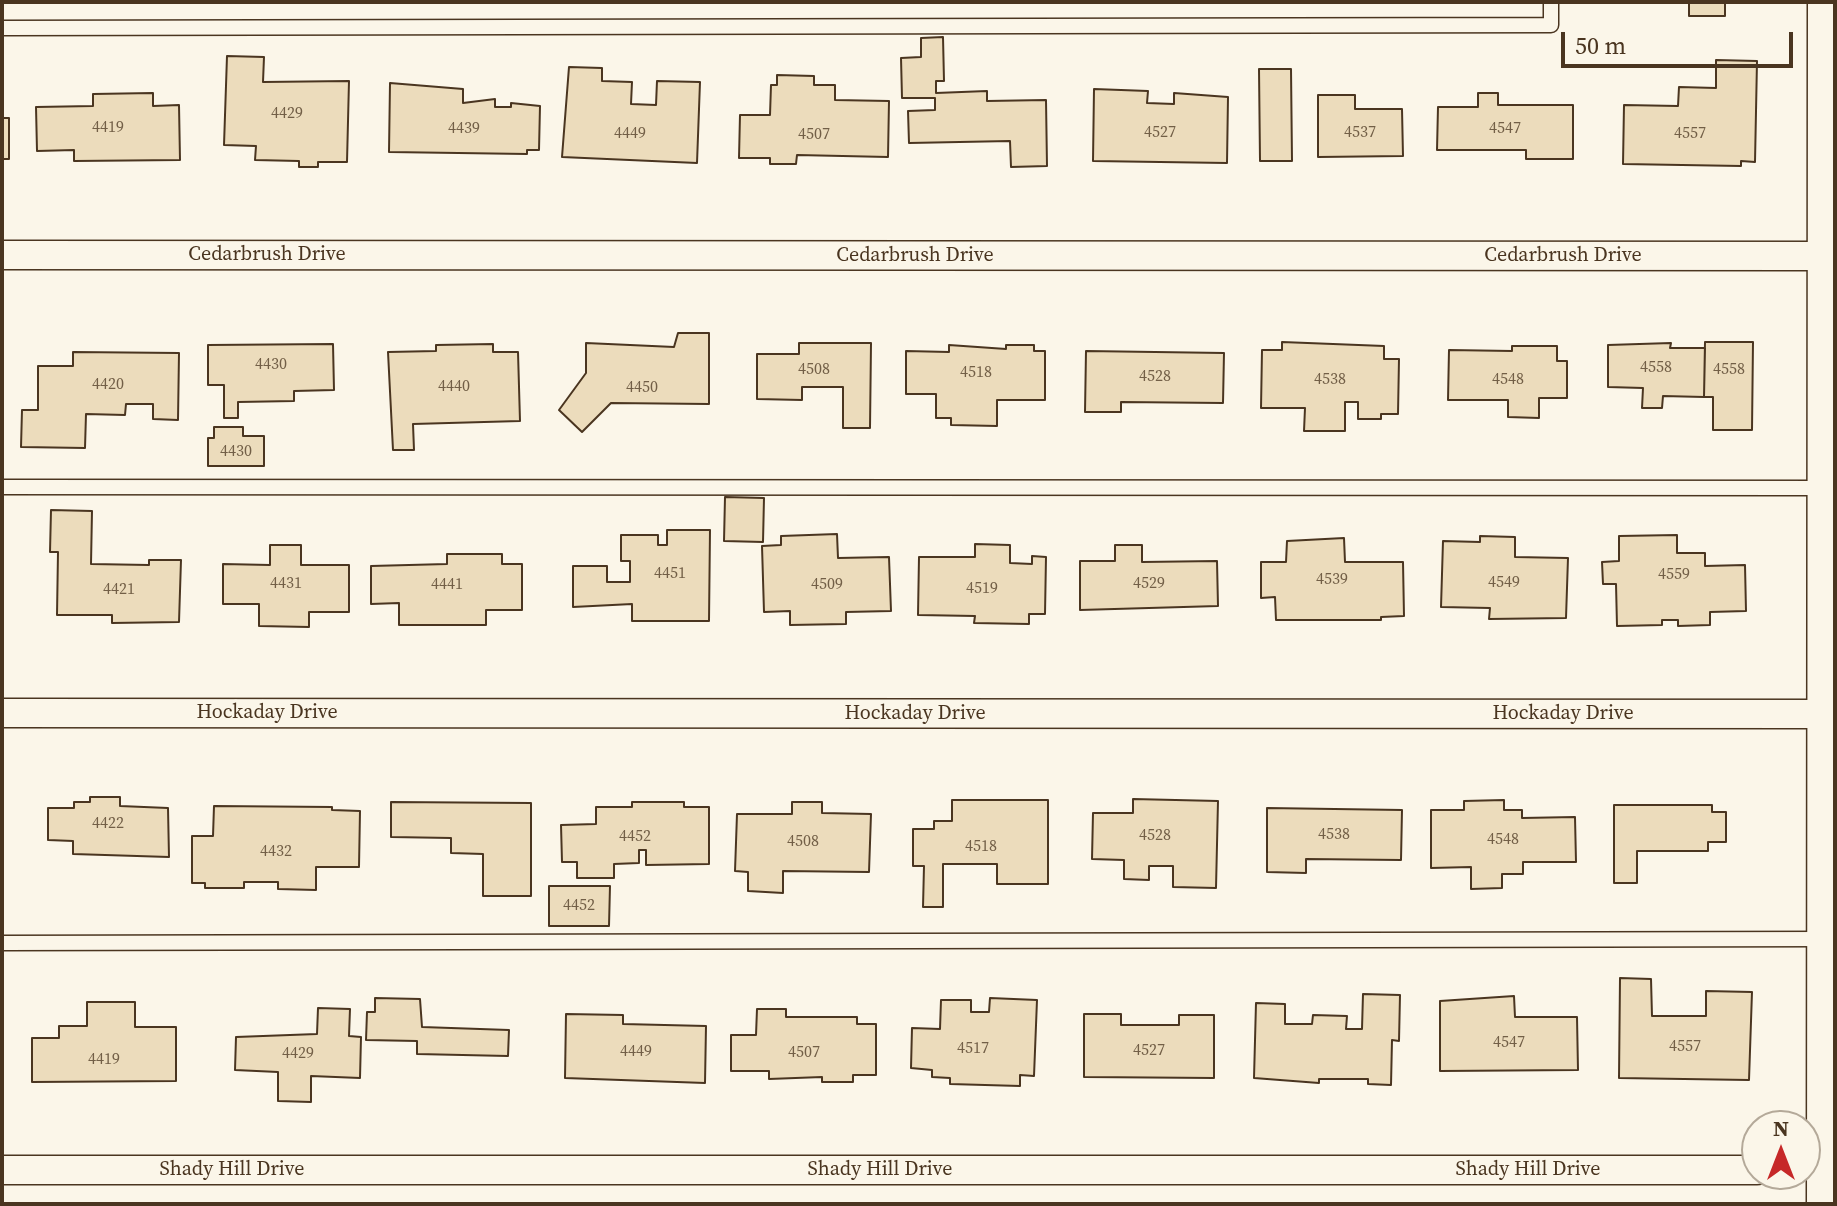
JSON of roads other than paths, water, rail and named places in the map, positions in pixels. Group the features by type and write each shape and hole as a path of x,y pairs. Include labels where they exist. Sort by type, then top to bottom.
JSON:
{"street":[{"path":"1821,1152 1832,789 1828,714 1832,592 1828,488 1828,2"},
{"name":"Cedarbrush Drive","path":"2,255 1828,256"},
{"name":"Hockaday Drive","path":"2,713 1828,714"},
{"name":"Shady Hill Drive","path":"2,1170 1741,1170"}],"lane":[{"path":"2,28 1551,25 1551,2"},
{"path":"2,487 1828,488"},
{"path":"2,943 1828,939"}]}
